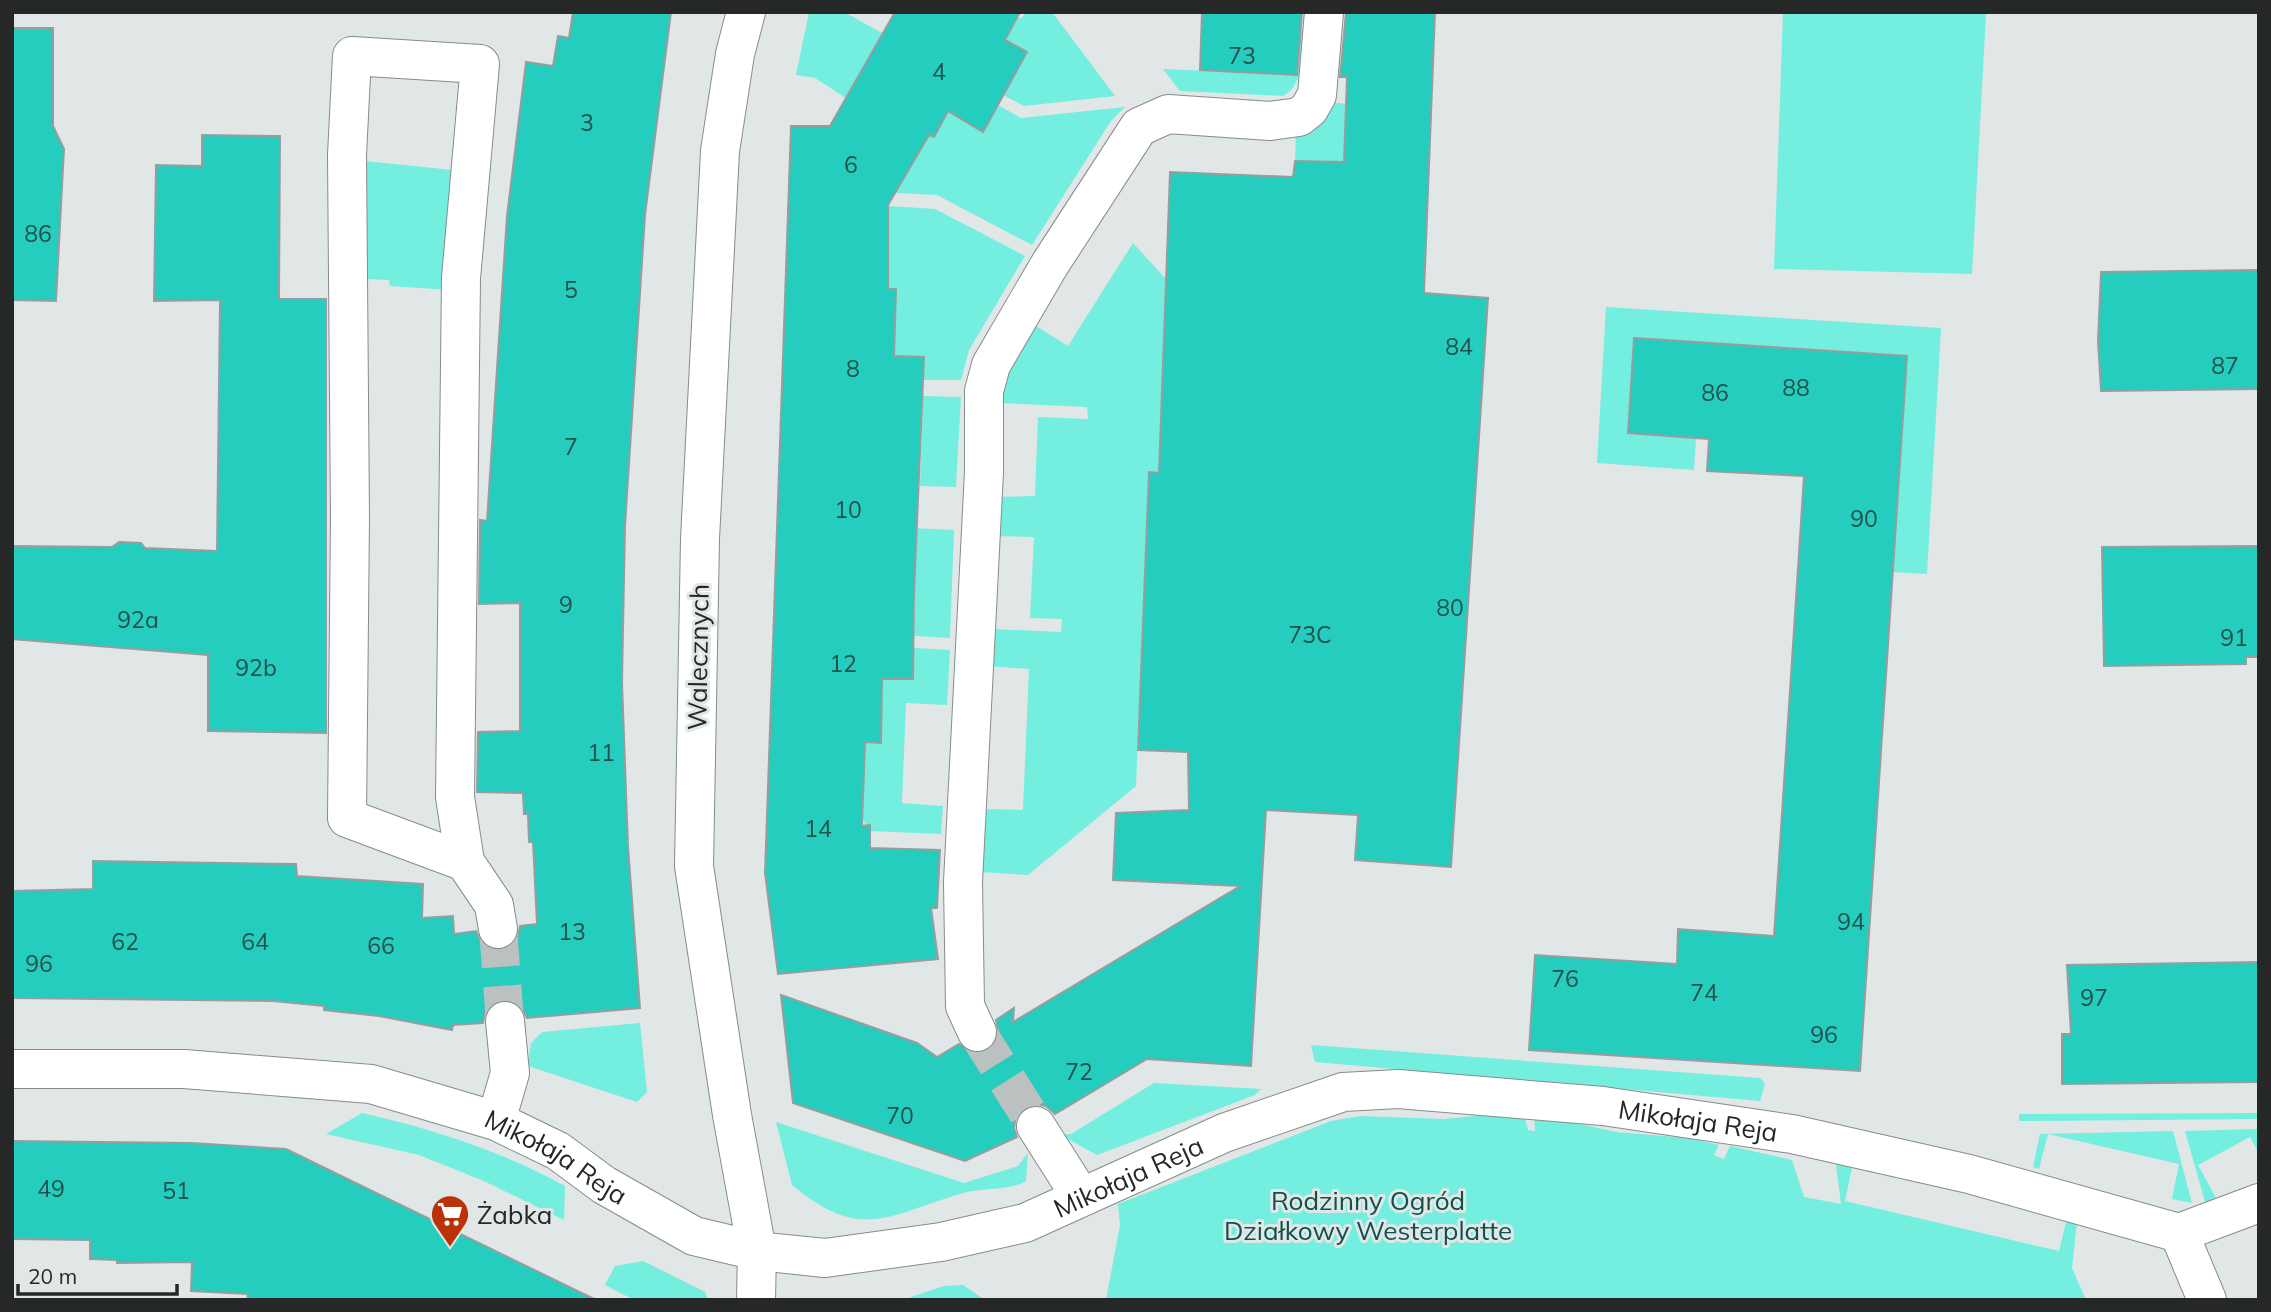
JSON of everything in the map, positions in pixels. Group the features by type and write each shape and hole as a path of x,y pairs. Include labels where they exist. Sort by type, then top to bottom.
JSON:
{"street":[{"name":"Walecznych","path":"746,12 735,54 720,151 700,539 694,866 732,1115 757,1251 756,1300"},
{"path":"977,1032 965,1006 963,882 983,486 985,391 991,365 1043,275 1139,127 1168,114 1270,121 1299,117 1310,109 1317,95 1324,12"},
{"path":"465,862 347,818 350,517 347,155 352,56 480,64 461,278 455,797 465,862 494,905 499,929"},
{"path":"496,1121 510,1073 505,1020"},
{"name":"Mikołaja Reja","path":"12,1069 184,1069 371,1084 496,1121 558,1151 604,1185 694,1236 757,1251 825,1258 941,1242 1025,1223 1224,1133 1343,1092 1398,1089 1603,1106 1792,1134 1969,1174 2179,1233"},
{"path":"1036,1126 1082,1197"},
{"path":"2207,1300 2179,1233 2259,1203"}],"green space":[{"path":"809,12 844,12 882,33 846,98 815,78 796,75"},
{"path":"1026,12 1052,12 1115,96 1024,106 1003,95 1027,53 990,33 1017,17 1022,18"},
{"path":"1302,12 1300,70 1297,81 1283,96 1180,91 1163,69 1286,74"},
{"path":"1783,12 1986,14 1972,274 1774,269"},
{"path":"1332,102 1346,104 1344,162 1295,161 1296,133"},
{"path":"998,105 1021,118 1125,107 1111,121 1032,245 937,195 895,193 929,135 934,137 948,111 983,131"},
{"path":"364,161 463,171 449,290 390,286 389,280 364,279"},
{"path":"888,206 935,209 1025,256 969,350 961,380 923,380 924,357 894,356 896,290 888,289"},
{"path":"1133,243 1166,279 1159,472 1149,473 1136,786 1028,875 981,872 984,809 1023,810 1029,669 989,666 990,629 1061,632 1062,619 1030,618 1034,537 994,536 994,497 1035,496 1038,417 1088,419 1087,407 1000,403 1001,380 1031,323 1068,346"},
{"path":"1606,307 1941,328 1927,574 1893,572 1907,356 1634,338 1628,433 1696,438 1694,470 1597,463"},
{"path":"923,396 961,397 956,487 920,486"},
{"path":"888,527 954,530 950,638 914,636 915,593 885,591"},
{"path":"914,648 950,650 947,705 906,703 902,803 943,806 941,834 870,831 870,826 866,826 863,818 865,742 880,743 882,679 913,679"},
{"path":"640,1023 647,1092 637,1102 528,1066 531,1043 542,1032"},
{"path":"1311,1045 1760,1078 1765,1083 1760,1101 1315,1062"},
{"path":"1154,1083 1261,1089 1255,1095 1097,1155 1061,1135 1071,1134"},
{"name":"Rodzinny Ogród Działkowy Westerplatte","path":"1523,1111 1528,1130 1535,1131 1534,1114 1616,1132 1687,1138 1719,1145 1714,1155 1724,1159 1730,1146 1792,1160 1804,1197 1841,1204 1836,1164 1852,1168 1845,1201 2059,1251 2067,1218 2077,1221 2072,1268 2086,1300 1106,1300 1120,1225 1118,1204 1331,1121 1360,1116 1444,1119"},
{"path":"362,1113 466,1142 541,1173 565,1186 564,1220 484,1181 419,1155 326,1134"},
{"path":"2259,1113 2259,1119 2019,1121 2019,1114"},
{"path":"776,1122 964,1183 1018,1166 1028,1153 1026,1181 1012,1186 963,1193 894,1215 857,1219 838,1214 816,1203 792,1185"},
{"path":"2259,1129 2259,1153 2250,1137 2198,1165 2216,1198 2205,1202 2185,1131"},
{"path":"2173,1131 2192,1203 2172,1199 2179,1164 2048,1134 2039,1169 2033,1167 2040,1134"},
{"path":"643,1261 705,1292 708,1300 634,1300 605,1285 615,1266"},
{"path":"963,1285 985,1300 902,1300 944,1286"}],"building":[{"path":"573,12 671,12 645,215 625,526 622,682 628,846 640,1008 527,1018 515,1001 502,999 485,1011 483,1023 453,1025 452,1030 379,1016 324,1010 324,1006 273,1001 12,998 12,891 93,889 93,861 296,864 297,876 423,884 422,918 453,916 454,934 476,931 481,942 491,950 501,951 511,946 518,937 520,926 537,924 533,842 529,842 528,814 524,814 523,793 477,792 478,732 520,731 520,603 479,604 480,520 487,521 507,216 526,62 553,66 558,36 569,38"},
{"path":"895,12 1020,12 1005,40 1027,52 983,132 948,111 934,137 929,135 888,205 888,289 896,289 894,356 924,357 913,679 882,679 881,743 865,742 862,826 870,825 870,848 940,850 937,908 931,908 938,959 778,974 765,873 791,126 830,126"},
{"path":"1202,12 1302,12 1297,75 1200,70"},
{"path":"1346,12 1435,12 1424,293 1488,298 1451,867 1355,860 1358,815 1266,810 1251,1066 1147,1059 1055,1114 1046,1106 1036,1104 1025,1107 1016,1116 1014,1128 1017,1137 965,1161 793,1103 781,995 917,1043 937,1057 959,1044 974,1054 986,1052 994,1045 999,1035 996,1020 1014,1008 1013,1022 1240,886 1113,880 1116,813 1189,810 1188,752 1138,750 1149,472 1159,473 1170,172 1293,177 1295,161 1344,162 1347,77 1340,77"},
{"path":"12,28 53,28 53,126 64,149 56,301 12,300"},
{"path":"202,135 280,136 279,299 326,299 326,733 208,731 208,655 12,639 12,546 112,547 119,542 141,543 145,548 217,551 220,300 154,301 156,165 202,166"},
{"path":"2259,270 2259,389 2101,391 2098,341 2101,272"},
{"path":"1634,338 1907,356 1860,1071 1529,1050 1535,955 1677,964 1678,929 1774,936 1804,476 1707,471 1709,439 1628,433"},
{"path":"2259,546 2259,657 2246,657 2246,664 2104,666 2102,547"},
{"path":"2259,962 2259,1082 2062,1084 2062,1034 2071,1034 2067,965"},
{"path":"12,1141 191,1143 286,1149 596,1300 247,1300 248,1294 191,1291 192,1262 117,1263 117,1260 90,1259 90,1240 12,1239"}],"tunnel":[{"path":"498,929 505,1021"},
{"path":"977,1032 1036,1126"}],"place":[{"name":"Żabka","path":"450,1248"}]}
